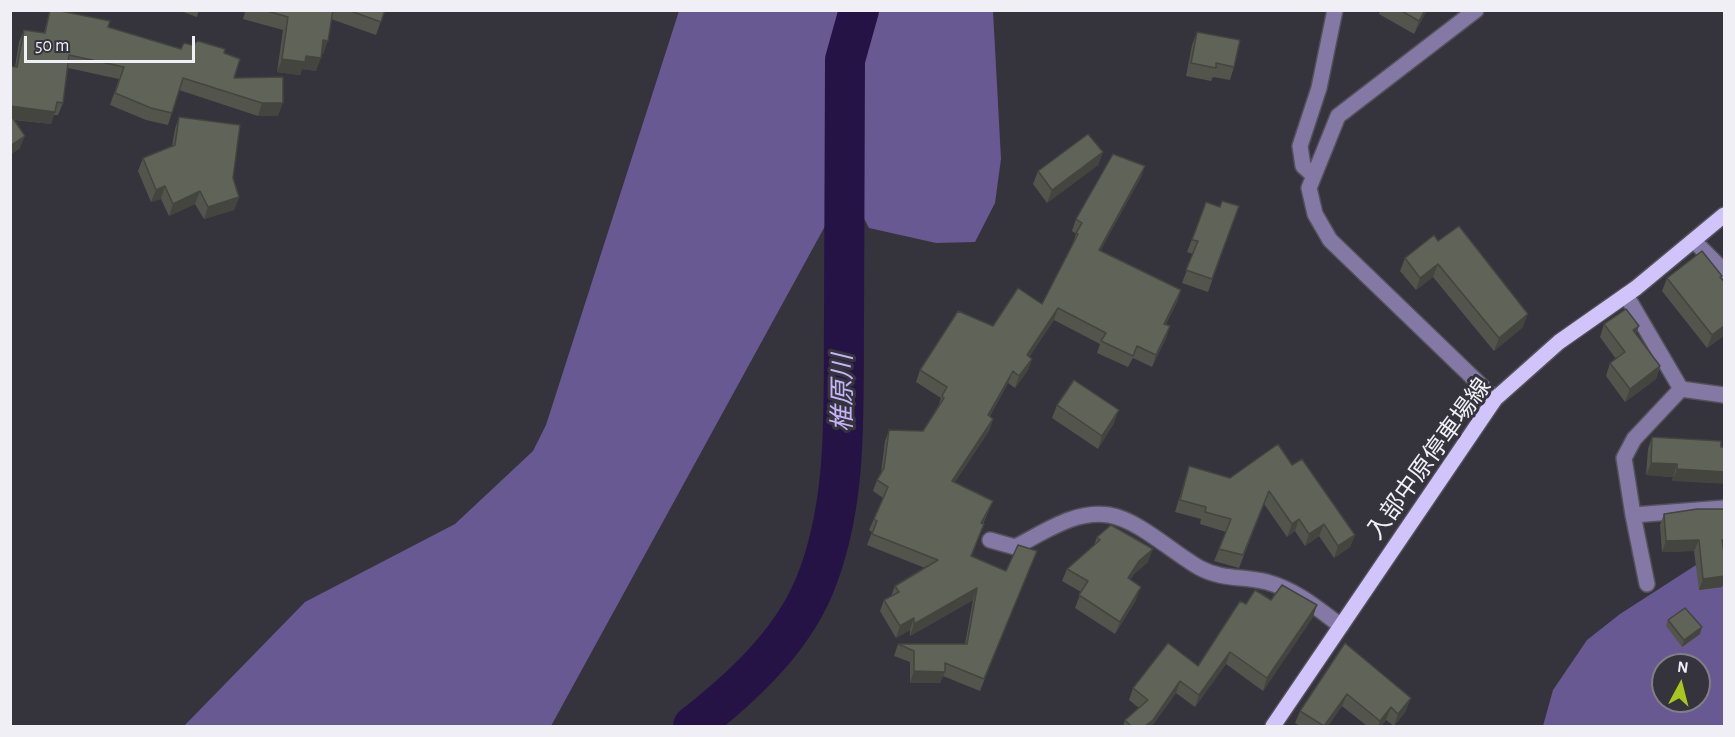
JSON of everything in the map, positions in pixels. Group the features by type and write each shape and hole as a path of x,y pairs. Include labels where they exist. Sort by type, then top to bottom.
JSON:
{"main road":[{"name":"入部中原停車場線","path":"1274,726 1495,399 1559,342 1626,295 1725,215"}],"street":[{"path":"1313,175 1303,166 1300,146 1319,88 1335,10"},
{"path":"1476,10 1338,116 1309,188 1315,214 1330,240 1495,399"},
{"path":"1694,242 1725,271"},
{"path":"1626,295 1681,390"},
{"path":"1681,390 1725,395"},
{"path":"1647,584 1624,458 1634,439 1681,390"},
{"path":"1633,515 1725,508"},
{"path":"990,540 1015,547 1069,519 1086,515 1110,515 1125,520 1200,568 1222,577 1266,582 1300,595 1341,626"}],"shaded area":[{"path":"679,11 993,11 1001,159 995,203 975,242 936,243 869,228 847,186 551,726 184,726 305,602 455,524 533,451 546,425"},
{"path":"1724,547 1724,726 1543,726 1553,690 1587,640 1620,614"}],"building":[{"path":"50,10 110,21 108,27 181,49 184,43 192,45 198,41 225,49 224,53 240,59 234,78 283,77 283,103 262,103 183,78 172,113 151,108 115,93 124,67 69,55 63,103 57,102 55,112 10,106 10,66 17,67 24,30 45,33"},
{"path":"264,10 333,10 328,41 323,40 321,58 306,56 305,62 282,59 288,17"},
{"path":"348,10 385,10 381,22"},
{"path":"1400,10 1425,10 1419,21"},
{"path":"1197,32 1240,40 1234,67 1216,63 1216,68 1191,63"},
{"path":"10,114 25,136 10,146"},
{"path":"179,117 240,125 233,178 239,197 208,207 200,191 173,204 165,186 156,190 143,158 175,145"},
{"path":"1088,134 1103,152 1052,190 1038,171"},
{"path":"1113,154 1145,166 1099,250 1181,290 1164,324 1170,326 1156,355 1137,346 1133,356 1101,341 1106,333 1058,308 1027,355 1032,359 1019,376 1013,371 988,415 993,419 952,481 993,501 981,523 984,524 971,556 1006,571 1018,545 1037,551 984,679 945,663 945,672 914,671 914,651 898,644 967,644 977,588 914,624 914,618 900,626 884,600 899,592 895,586 938,560 872,534 877,521 874,519 888,487 877,480 884,468 889,430 923,431 944,398 942,396 947,387 920,370 958,311 993,326 1018,288 1042,304 1078,234 1076,233 1082,223 1076,219"},
{"path":"1222,201 1239,206 1212,279 1186,270 1198,241 1192,240 1206,202 1220,207"},
{"path":"1459,226 1528,314 1499,338 1438,264 1420,278 1405,258 1434,235 1438,241"},
{"path":"1702,251 1725,283 1725,325 1712,335 1667,278"},
{"path":"1626,309 1639,326 1633,330 1660,366 1630,389 1610,363 1625,352 1604,324"},
{"path":"1074,380 1119,410 1102,436 1057,405"},
{"path":"1652,437 1721,441 1721,447 1725,447 1725,472 1677,469 1677,464 1651,463"},
{"path":"1278,444 1292,465 1302,459 1355,535 1338,546 1324,524 1309,534 1299,519 1292,524 1269,491 1243,555 1219,549 1231,519 1205,512 1206,507 1180,500 1189,466 1230,478"},
{"path":"1697,509 1725,509 1725,540 1722,540 1725,576 1703,579 1699,540 1666,541 1664,514"},
{"path":"1111,525 1153,549 1139,561 1128,578 1141,587 1120,622 1079,595 1088,581 1067,569 1100,540 1097,537"},
{"path":"1282,585 1317,605 1267,678 1230,652 1199,695 1180,681 1153,720 1145,726 1131,726 1125,720 1148,700 1133,688 1168,643 1198,666 1240,601 1246,604 1255,590 1271,600"},
{"path":"1685,608 1702,627 1684,640 1668,620"},
{"path":"1345,643 1411,698 1398,714 1391,707 1380,721 1347,694 1324,726 1300,711"}],"waterway":[{"name":"椎原川","path":"693,726 746,681 792,628 814,587 833,522 839,489 843,421 845,60 859,10"}]}
